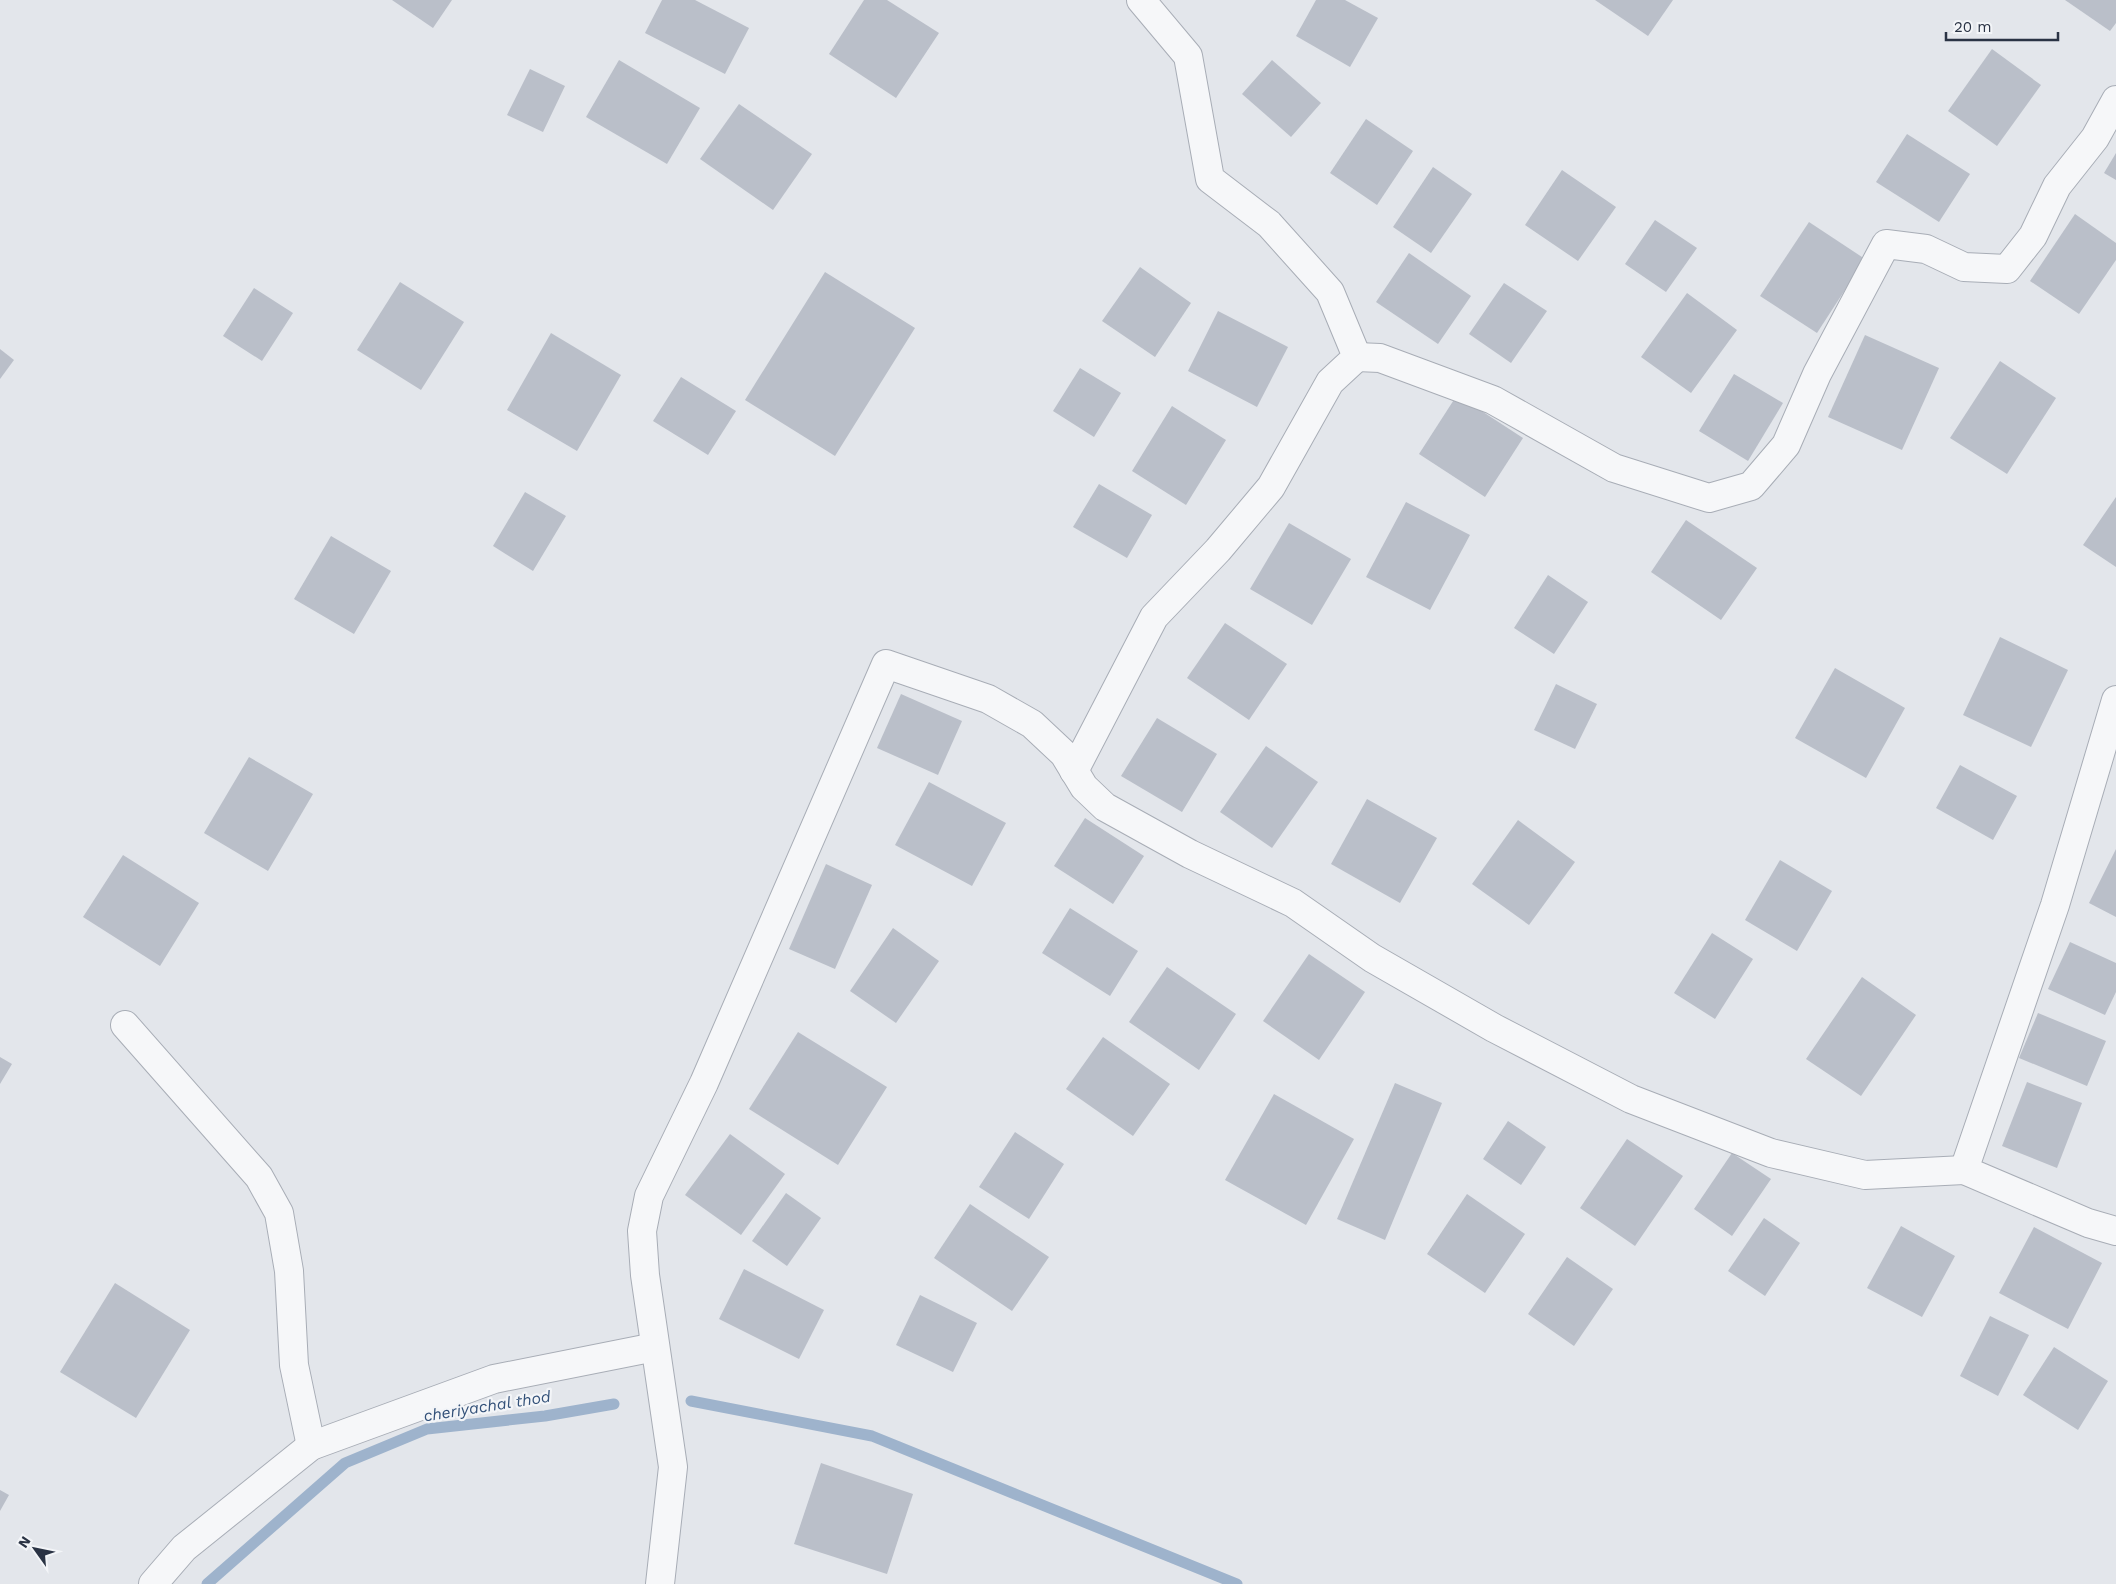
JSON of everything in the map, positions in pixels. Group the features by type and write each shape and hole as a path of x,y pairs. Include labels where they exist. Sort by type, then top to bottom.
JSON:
{"street":[{"path":"1141,0 1188,56 1210,179 1270,224 1330,292 1356,357"},
{"path":"1074,771 1154,617 1218,550 1271,487 1330,382 1356,357 1380,358 1493,400 1614,468 1709,498 1751,486 1786,445 1817,374 1886,244 1926,249 1964,266 2007,269 2033,236 2057,186 2095,138 2116,100"},
{"path":"660,1584 673,1467 645,1275 642,1231 649,1196 704,1083 886,664 988,699 1032,724 1064,754 1084,787 1105,807 1190,854 1293,904 1372,958 1494,1028 1631,1099 1770,1153 1865,1175 1964,1170 2088,1222 2116,1231"},
{"path":"1964,1170 2055,905 2116,700"},
{"path":"126,1025 259,1177 279,1213 289,1270 294,1365 310,1446"},
{"path":"154,1584 184,1548 310,1446 494,1379 655,1347"}],"building":[{"path":"392,0 452,0 433,28"},
{"path":"662,0 695,0 749,28 725,74 645,33"},
{"path":"864,0 887,0 939,33 896,98 829,54"},
{"path":"1316,0 1345,0 1378,18 1350,67 1296,36"},
{"path":"1595,0 1673,0 1648,36"},
{"path":"2065,0 2116,0 2116,23 2110,31"},
{"path":"1992,49 2041,85 1997,146 1948,111"},
{"path":"619,60 700,108 667,164 586,117"},
{"path":"1272,60 1321,103 1291,137 1242,94"},
{"path":"530,69 565,86 543,132 507,115"},
{"path":"739,104 812,154 773,210 700,159"},
{"path":"1366,119 1413,151 1377,205 1330,173"},
{"path":"1907,134 1970,174 1939,222 1876,182"},
{"path":"2116,153 2116,180 2104,173"},
{"path":"1433,167 1472,194 1431,253 1393,227"},
{"path":"1562,170 1616,207 1578,261 1525,225"},
{"path":"2075,214 2116,243 2116,260 2079,314 2030,281"},
{"path":"1655,220 1697,248 1666,292 1625,264"},
{"path":"1809,222 1865,259 1817,333 1760,296"},
{"path":"1409,253 1471,296 1438,344 1376,302"},
{"path":"1140,267 1191,303 1155,357 1102,321"},
{"path":"825,272 915,328 835,456 745,400"},
{"path":"400,282 464,322 421,390 357,350"},
{"path":"1504,283 1547,311 1511,363 1469,334"},
{"path":"254,288 293,313 262,361 223,336"},
{"path":"1687,293 1737,330 1691,393 1641,357"},
{"path":"1218,311 1288,347 1257,407 1188,371"},
{"path":"551,333 621,375 577,451 507,410"},
{"path":"1865,335 1939,368 1902,450 1828,417"},
{"path":"0,349 14,360 0,379"},
{"path":"2000,361 2056,398 2007,474 1950,438"},
{"path":"1080,368 1121,393 1094,437 1053,411"},
{"path":"1734,374 1783,403 1748,461 1699,431"},
{"path":"681,377 736,411 708,455 653,421"},
{"path":"1457,395 1523,438 1485,497 1419,454"},
{"path":"1172,406 1226,440 1186,505 1132,471"},
{"path":"1099,484 1152,515 1127,558 1073,527"},
{"path":"525,492 566,516 533,571 493,546"},
{"path":"2116,497 2116,567 2083,545"},
{"path":"1406,502 1470,535 1430,610 1366,577"},
{"path":"1686,520 1757,568 1721,620 1651,572"},
{"path":"1289,523 1351,559 1312,625 1250,589"},
{"path":"331,536 391,571 354,634 294,599"},
{"path":"1548,575 1588,602 1554,654 1514,628"},
{"path":"1225,623 1287,664 1249,720 1187,678"},
{"path":"2000,637 2068,670 2031,747 1963,715"},
{"path":"1835,668 1905,708 1866,778 1795,738"},
{"path":"1556,684 1597,704 1575,749 1534,730"},
{"path":"901,694 962,721 938,775 877,748"},
{"path":"1157,718 1217,754 1182,812 1121,776"},
{"path":"1266,746 1318,782 1272,848 1220,812"},
{"path":"249,757 313,794 268,871 204,833"},
{"path":"1960,765 2017,796 1993,840 1936,808"},
{"path":"929,782 1006,823 972,886 895,845"},
{"path":"1367,799 1437,838 1400,903 1331,864"},
{"path":"1085,818 1144,856 1113,904 1054,866"},
{"path":"1518,820 1575,862 1529,925 1472,884"},
{"path":"2116,849 2116,917 2089,903"},
{"path":"123,855 199,903 160,966 83,917"},
{"path":"1780,860 1832,891 1797,951 1745,920"},
{"path":"826,864 872,885 835,969 789,949"},
{"path":"1070,908 1138,951 1110,996 1042,953"},
{"path":"893,928 939,961 896,1023 850,991"},
{"path":"1712,933 1753,959 1715,1019 1674,993"},
{"path":"2070,942 2116,963 2116,992 2105,1015 2048,989"},
{"path":"1309,954 1365,992 1319,1060 1263,1021"},
{"path":"1167,967 1236,1014 1199,1070 1129,1022"},
{"path":"1862,977 1916,1015 1861,1096 1806,1059"},
{"path":"2038,1013 2106,1041 2087,1086 2019,1058"},
{"path":"798,1032 887,1087 838,1165 749,1109"},
{"path":"1103,1037 1170,1084 1133,1136 1066,1089"},
{"path":"0,1057 12,1064 0,1084"},
{"path":"2027,1082 2082,1103 2057,1168 2002,1146"},
{"path":"1395,1083 1442,1103 1385,1240 1337,1219"},
{"path":"1274,1094 1354,1139 1306,1225 1225,1180"},
{"path":"1508,1121 1546,1147 1521,1185 1483,1159"},
{"path":"1015,1132 1064,1164 1029,1219 979,1187"},
{"path":"730,1134 785,1174 741,1235 685,1195"},
{"path":"1627,1139 1683,1176 1635,1246 1580,1208"},
{"path":"1732,1153 1771,1179 1732,1236 1694,1209"},
{"path":"786,1193 821,1218 787,1266 752,1241"},
{"path":"1467,1194 1525,1234 1485,1293 1427,1254"},
{"path":"970,1204 1049,1257 1012,1311 934,1258"},
{"path":"1764,1218 1800,1243 1765,1296 1728,1271"},
{"path":"1901,1226 1955,1256 1922,1317 1867,1288"},
{"path":"2034,1227 2102,1263 2068,1329 1999,1293"},
{"path":"1567,1257 1613,1289 1574,1346 1528,1314"},
{"path":"744,1269 824,1310 799,1359 719,1319"},
{"path":"115,1283 190,1330 136,1418 60,1372"},
{"path":"920,1295 977,1323 953,1372 896,1345"},
{"path":"1990,1316 2029,1335 1998,1396 1960,1376"},
{"path":"2054,1347 2108,1381 2078,1430 2023,1395"},
{"path":"821,1463 913,1494 887,1574 794,1544"},
{"path":"0,1490 9,1495 0,1511"}],"waterway":[{"path":"691,1401 872,1436 1237,1584"},
{"name":"cheriyachal thod","path":"207,1584 345,1463 427,1429 545,1416 614,1404"}]}
